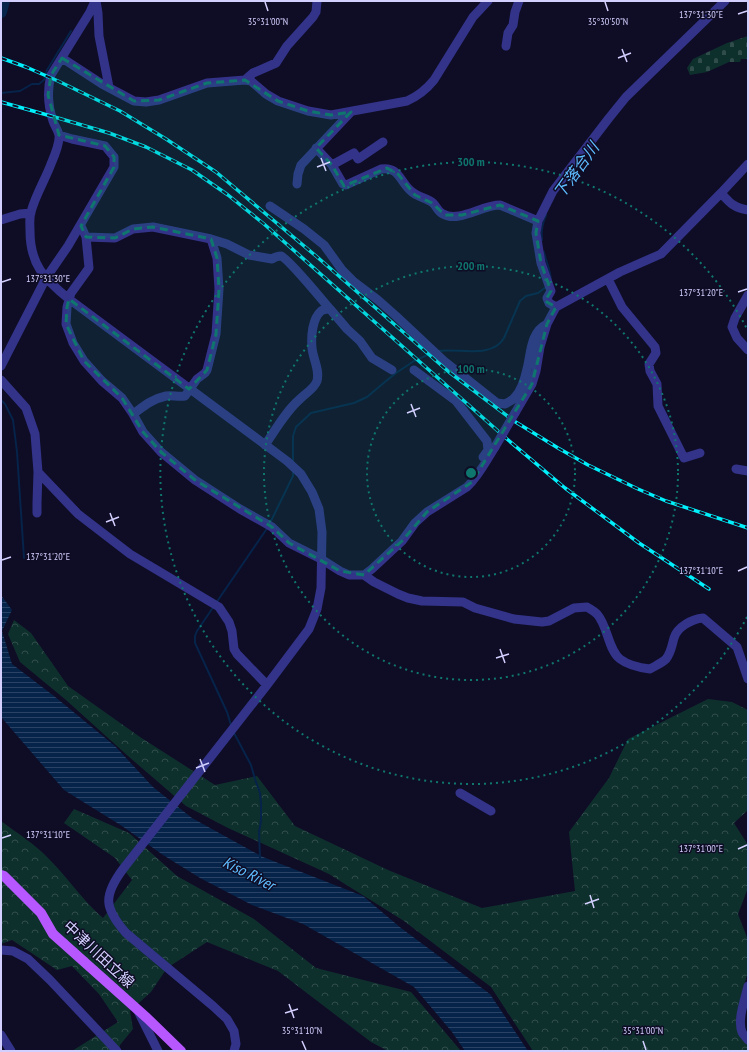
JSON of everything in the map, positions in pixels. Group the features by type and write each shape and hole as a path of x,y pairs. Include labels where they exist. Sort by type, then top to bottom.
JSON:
{"main road":[{"name":"中津川田立線","path":"1,875 4,876 41,913 53,934 181,1051"}],"street":[{"path":"96,1 51,75 49,83 48,95 53,120 59,135 56,151 47,177 31,213 30,242 33,257 38,268 56,289 265,444 297,470 312,492 319,509 322,532 321,588 317,609 309,629 123,869 111,887 109,896 109,907 116,922 126,933 227,1019 234,1031 236,1044 234,1051"},
{"path":"96,1 98,13 98,36 109,87"},
{"path":"245,80 252,73 276,63 287,46 313,17 316,12 317,1"},
{"path":"62,58 134,101 146,102 159,100 207,83 245,80 251,81 266,94 278,101 308,111 331,115 407,101 415,97 426,89 437,76 473,17 488,1"},
{"path":"506,46 508,33 513,25 515,12 519,1"},
{"path":"556,307 549,303 547,298 551,291 541,263 536,233 538,221 553,191 617,107 725,1"},
{"path":"297,184 301,165 351,112"},
{"path":"1,366 46,278 81,226 114,168 114,157 105,146 59,135"},
{"path":"332,165 354,153 358,159 383,142"},
{"path":"316,148 332,165 343,184 346,185 387,168 398,174 409,190 432,203 439,212 445,215 453,217 493,205 500,205 538,221"},
{"path":"81,226 86,237 89,268 71,293 67,307 66,324 73,343 84,361 102,381 122,398 143,432 161,452 196,480 240,509 268,525 289,543 349,575 364,575 372,570 402,541 415,523 427,512 467,487 472,482 495,447 532,384 547,324 556,307 620,272 661,254 748,164"},
{"path":"721,193 733,206 748,210"},
{"path":"270,206 304,229 324,245 342,270 353,281 378,300 437,355 498,403 505,404 514,399 520,391 528,369 532,343 538,332 547,324"},
{"path":"1,220 20,214 31,213"},
{"path":"86,237 116,238 133,229 153,227 211,238 249,255 272,259 277,256 281,256 286,259 348,330 360,341 372,358 392,370"},
{"path":"133,414 149,402 166,396 185,396 197,379 207,370 216,334 219,289 217,258 211,238"},
{"path":"608,279 622,307 655,347 656,353 649,364 650,370 657,384 658,406 684,458 700,453"},
{"path":"748,295 735,318 732,327 737,338 748,350"},
{"path":"265,444 291,408 314,387 317,381 317,372 312,349 313,328 315,319 322,310 330,309"},
{"path":"414,370 456,401 487,441 488,450 480,462 482,468"},
{"path":"1,380 26,408 35,434 38,472 36,503 37,513"},
{"path":"736,469 748,471"},
{"path":"38,472 78,514 130,554 215,604 229,622 232,631 234,649 237,654 266,685"},
{"path":"364,575 374,582 408,598 422,601 463,602 475,608 521,620 542,622 549,621 574,608 587,607 598,614 615,653 621,660 640,668 650,669 666,659 671,651 674,636 682,627 697,619 703,618 737,647 748,679"},
{"path":"460,793 491,811"},
{"path":"1,950 13,951 28,959 50,980 117,1051"},
{"path":"748,986 740,1024 742,1033 748,1040"},
{"path":"138,1011 158,1051"},
{"path":"1,1035 11,1051"}],"highlighted area":[{"path":"62,58 134,101 159,100 207,83 245,80 278,101 308,111 331,115 351,112 316,148 332,165 344,186 387,168 398,174 415,195 432,203 445,215 462,215 500,205 538,221 536,233 541,263 551,291 545,301 556,307 547,324 532,384 472,482 427,512 402,541 364,575 340,571 289,543 272,527 195,480 161,452 143,432 122,398 84,361 66,324 69,299 189,389 207,370 216,334 219,289 217,258 211,239 153,227 133,229 115,238 86,237 81,226 114,167 114,157 105,146 59,135 48,95 51,75"}],"green space":[{"path":"748,36 748,59 741,59 740,62 729,62 707,72 690,75 687,68 693,59 727,43"},
{"path":"14,620 31,633 68,686 140,737 215,785 257,776 295,826 388,870 482,908 575,891 569,832 609,778 628,739 708,699 732,702 748,710 748,810 734,823 748,845 748,888 738,914 748,940 748,971 738,1008 736,1022 748,1037 748,1051 533,1051 491,987 404,921 329,874 228,828 186,806 66,700 20,662 8,634"},
{"path":"74,809 129,833 177,876 254,919 316,968 411,992 461,1051 388,1051 371,1042 278,971 207,942 167,968 151,992 130,1011 133,1029 120,1045 119,1051 72,1051 118,1022 99,994 72,966 57,970 12,940 1,944 1,821 44,854 103,918 132,880 115,858 64,823"}],"water":[{"name":"Kiso River","path":"1,595 12,610 2,631 12,664 115,746 153,787 192,818 263,857 363,896 401,928 490,994 528,1051 465,1051 452,1032 414,987 303,924 252,905 200,878 163,855 122,826 64,790 1,717"}],"waterway":[{"path":"1,12 4,1"},
{"path":"1,93 20,91 32,84 39,84 44,80 47,70 71,31"},
{"name":"下落合川","path":"542,240 542,228 546,215"},
{"name":"下落合川","path":"544,252 551,281"},
{"name":"下落合川","path":"438,351 483,351 499,344 504,338 520,301 526,296 538,293 546,287"},
{"path":"293,462 293,436 296,427 311,413 354,403 367,397 396,373 414,361 432,353"},
{"path":"1,400 5,404 13,420 17,452 24,558"},
{"path":"270,523 293,476 293,471"},
{"path":"216,603 268,527"},
{"path":"214,606 197,631 195,643 227,712 231,725"},
{"path":"234,733 251,765 260,793 260,858"}],"railway":[{"path":"1,58 58,81 120,111 216,172 316,256 449,372 514,421 588,465 638,489 666,501 748,528"},
{"path":"1,102 109,133 146,147 192,170 228,195 264,224 507,439 565,488 639,543 709,589"}]}
